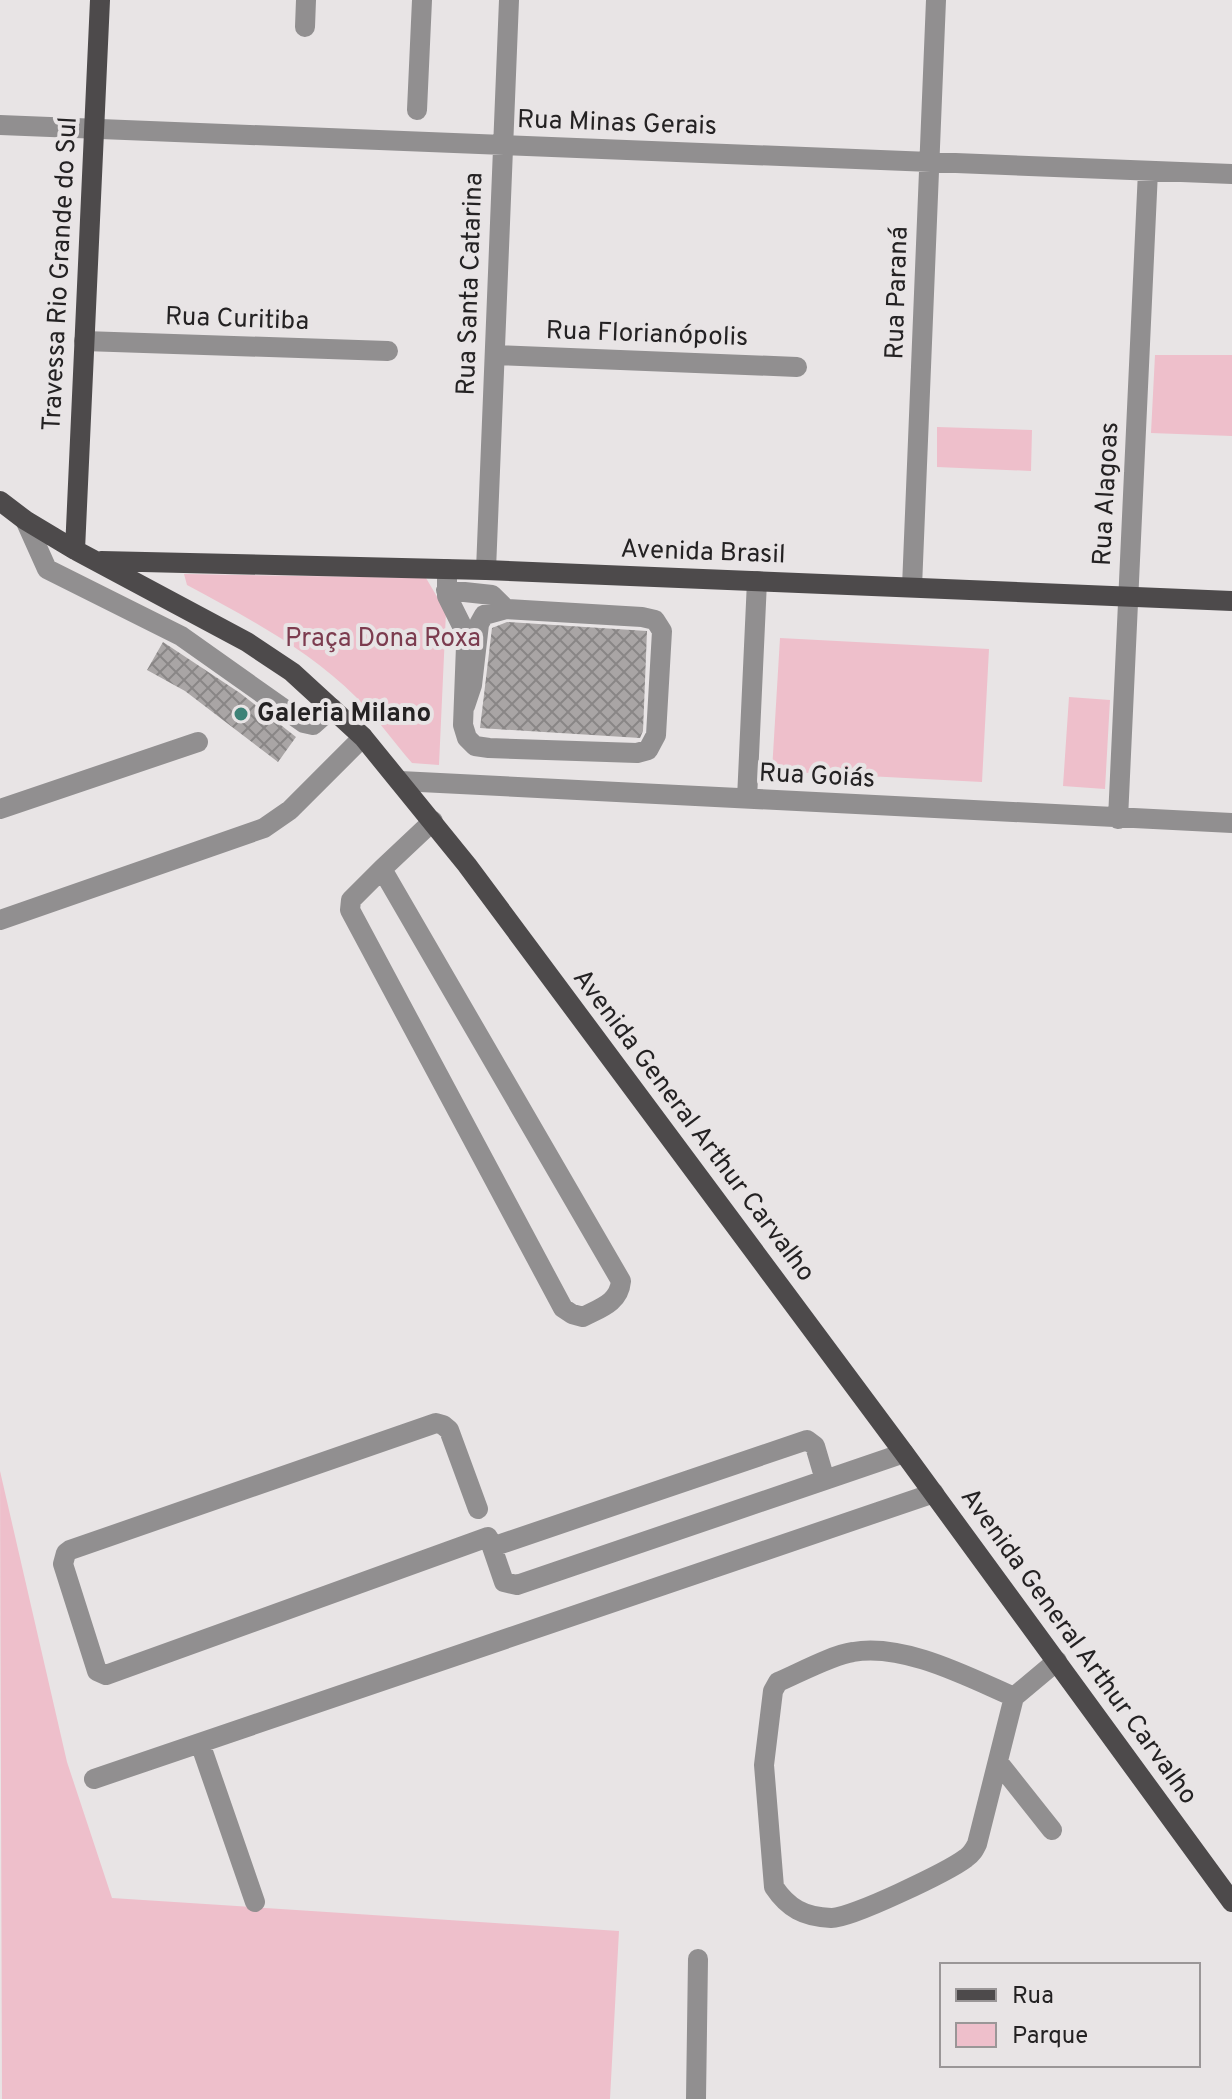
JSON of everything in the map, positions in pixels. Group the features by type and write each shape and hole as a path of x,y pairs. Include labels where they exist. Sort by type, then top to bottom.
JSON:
{"main road":[{"name":"Travessa Rio Grande do Sul","path":"75,550 100,0"},
{"name":"Avenida General Arthur Carvalho","path":"0,501 75,550 247,642 292,672 363,737 433,821 934,1493 1232,1902"},
{"name":"Avenida Brasil","path":"96,561 486,570 1232,601"},
{"path":"154,591 164,571 172,563"}],"street":[{"path":"305,27 306,0"},
{"path":"417,110 422,0"},
{"name":"Rua Santa Catarina","path":"486,570 509,0"},
{"name":"Rua Paraná","path":"912,587 936,0"},
{"name":"Rua Minas Gerais","path":"0,125 1232,174"},
{"name":"Rua Alagoas","path":"1118,819 1148,171"},
{"name":"Rua Curitiba","path":"84,341 388,351"},
{"name":"Rua Florianópolis","path":"495,355 797,367"},
{"path":"25,520 47,569 181,636 304,723 313,725 332,708"},
{"path":"447,569 446,590 462,626 466,646 463,725 467,738 475,746 637,753 652,746 656,735 662,631 655,620 642,617 506,609 484,615 479,624 472,685 465,706"},
{"path":"747,799 757,581"},
{"path":"446,590 492,595 506,609"},
{"path":"0,920 264,828 290,810 363,737"},
{"path":"0,809 198,742"},
{"name":"Rua Goiás","path":"400,781 1232,823"},
{"path":"382,869 621,1281 616,1299 583,1317 563,1308 350,910 351,900 382,869 433,821"},
{"path":"478,1509 449,1430 436,1423 70,1550 63,1564 97,1671 106,1675 488,1537"},
{"path":"825,1480 815,1446 807,1440 492,1547 504,1582 517,1585 825,1480 904,1453"},
{"path":"94,1779 934,1493"},
{"path":"1014,1697 931,1661 880,1652 853,1652 778,1682 773,1691 764,1765 774,1887 784,1903 795,1911 833,1918 879,1902 972,1853 977,1844 1014,1697 1057,1661"},
{"path":"200,1743 255,1902"},
{"path":"998,1762 1052,1830"},
{"path":"696,2099 698,1959"}],"green space":[{"path":"1155,355 1232,355 1232,436 1151,433"},
{"path":"937,427 1032,430 1031,471 937,467"},
{"name":"Praça Dona Roxa","path":"184,574 426,578 446,612 439,765 412,763 363,705 318,664 276,635 187,585"},
{"path":"780,638 989,649 982,782 772,771"},
{"path":"1069,697 1110,700 1105,789 1063,786"},
{"path":"0,1471 67,1762 112,1898 619,1931 610,2099 2,2099"}],"building":[{"path":"507,622 647,631 643,731 640,738 480,728 492,628"},
{"name":"Galeria Milano","path":"163,642 240,693 296,737 278,762 185,691 147,670"}],"place":[{"name":"Galeria Milano","path":"241,714"}]}
